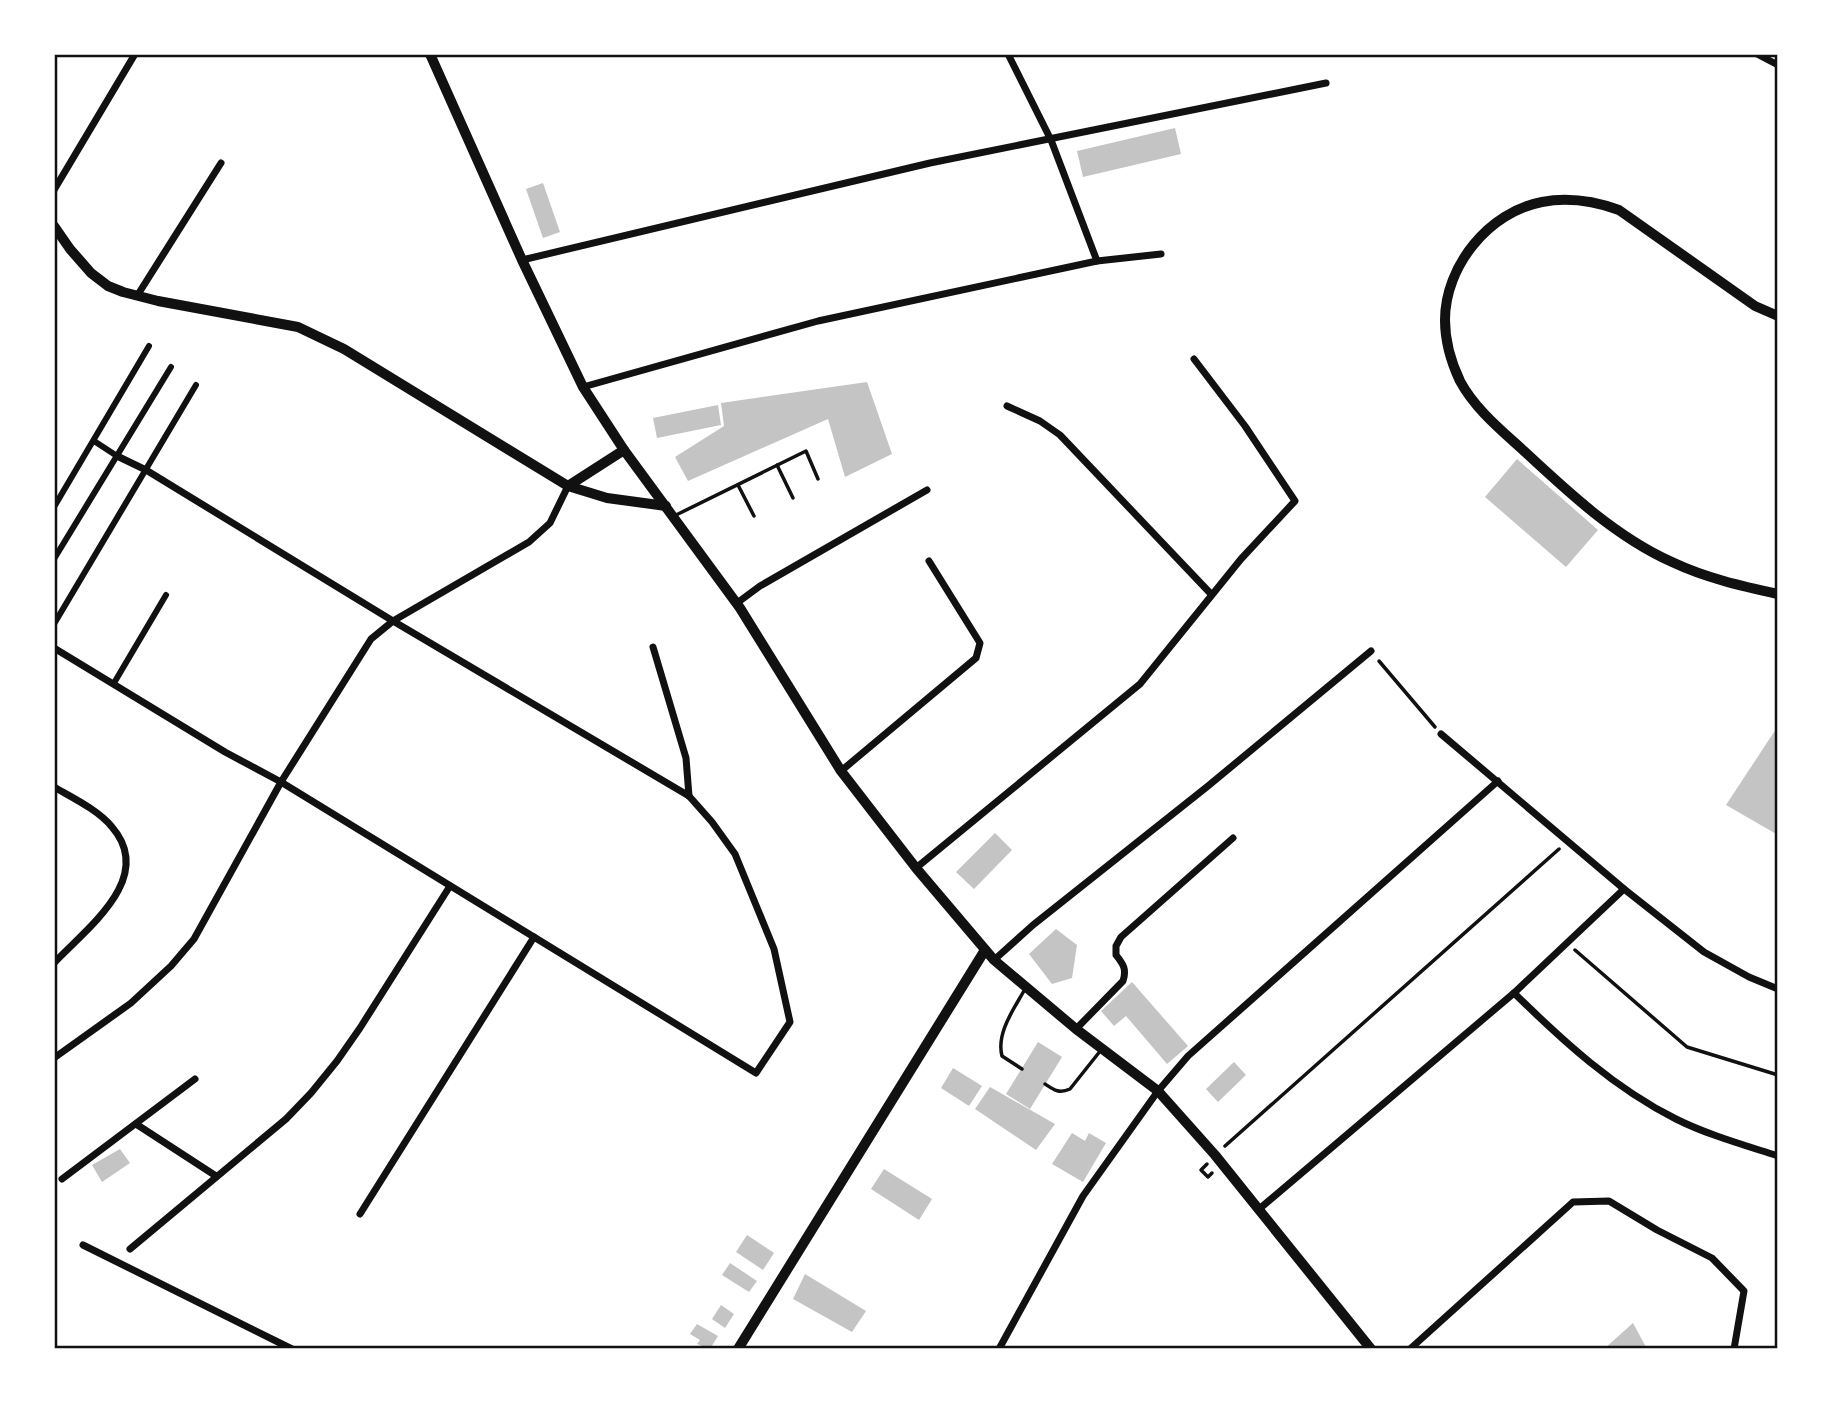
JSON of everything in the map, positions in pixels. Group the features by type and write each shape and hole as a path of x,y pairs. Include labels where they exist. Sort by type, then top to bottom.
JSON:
{"main road":[{"path":"430,54 522,260 583,387 624,450 737,603 841,771 916,868 994,960 1076,1029 1158,1091 1215,1155 1371,1349"}],"street":[{"path":"54,190 135,54"},
{"path":"1008,54 1051,140 1097,261"},
{"path":"1757,54 1778,65"},
{"path":"522,260 930,163 1326,83"},
{"path":"137,296 222,163"},
{"path":"1778,316 1755,306 1619,210 1598,202 1565,199 1521,208 1502,217 1482,234 1461,264 1446,306 1445,320 1451,356 1468,394 1493,423 1598,516 1670,561 1732,584 1778,594"},
{"path":"54,226 75,256 108,286 137,296 298,327 322,337 568,486 607,498 666,506"},
{"path":"583,387 818,321 1097,261 1161,254"},
{"path":"54,507 149,346"},
{"path":"916,868 1140,684 1241,559 1295,501 1245,426 1195,359"},
{"path":"54,559 171,367"},
{"path":"54,624 196,385"},
{"path":"1007,406 1040,421 1060,435 1212,594"},
{"path":"54,648 225,752 281,782 756,1073 790,1022 774,948 736,854 689,796 94,440"},
{"path":"54,1058 131,1003 171,966 194,939 281,782 371,639 393,621 529,542 550,523 568,486 624,450"},
{"path":"737,603 760,586 927,490"},
{"path":"841,771 976,658 980,643 929,561"},
{"path":"114,683 166,595"},
{"path":"653,647 686,758 689,796"},
{"path":"994,960 1033,925 1208,786 1371,651"},
{"path":"1441,734 1624,889 1704,952 1749,977 1778,989"},
{"path":"999,1349 1083,1196 1158,1091 1188,1056 1498,781"},
{"path":"54,787 111,825 121,839 126,855 126,873 119,893 54,963"},
{"path":"1076,1029 1124,981 1124,966 1116,955 1121,937 1233,838"},
{"path":"130,1249 286,1119 337,1061 450,886"},
{"path":"1258,1210 1514,993 1624,889"},
{"path":"360,1214 534,937"},
{"path":"738,1349 985,950"},
{"path":"1514,993 1573,1050 1637,1098 1677,1120 1778,1156"},
{"path":"62,1179 195,1079"},
{"path":"136,1125 216,1176"},
{"path":"1410,1349 1573,1202 1609,1201 1657,1230 1712,1258 1745,1291 1734,1349"},
{"path":"83,1245 292,1349"}],"lane":[{"path":"674,516 806,451 818,479"},
{"path":"777,466 793,498"},
{"path":"738,485 754,516"},
{"path":"1022,1069 1002,1056 1000,1041 1026,987"},
{"path":"1045,1084 1056,1092 1062,1093 1070,1089 1102,1049"}],"path":[{"path":"1371,651 1441,734"},
{"path":"1215,1155 1569,841"},
{"path":"1568,944 1687,1047 1778,1075"}],"building":[{"path":"1175,128 1181,154 1083,177 1077,151"},
{"path":"543,183 560,232 543,238 526,189"},
{"path":"867,382 892,454 845,477 828,419 688,481 675,457 724,426 721,403"},
{"path":"718,405 721,425 657,438 653,418"},
{"path":"1517,459 1598,530 1566,567 1485,497"},
{"path":"1778,726 1778,835 1726,805"},
{"path":"995,833 1012,850 974,889 956,872"},
{"path":"1056,929 1077,945 1072,978 1052,984 1029,954"},
{"path":"1132,982 1188,1046 1167,1064 1126,1016 1114,1026 1101,1011"},
{"path":"1038,1042 1062,1057 1030,1109 1006,1094"},
{"path":"1234,1062 1246,1075 1218,1102 1206,1089"},
{"path":"953,1068 982,1086 969,1106 941,1088"},
{"path":"990,1087 1055,1124 1036,1150 975,1109"},
{"path":"1072,1133 1085,1141 1089,1133 1106,1143 1083,1182 1052,1164"},
{"path":"120,1149 130,1163 102,1182 92,1165"},
{"path":"884,1169 932,1199 919,1220 871,1189"},
{"path":"747,1235 774,1253 763,1270 736,1252"},
{"path":"730,1263 757,1281 749,1292 722,1275"},
{"path":"805,1274 866,1311 852,1332 793,1299"},
{"path":"721,1305 734,1314 725,1328 712,1319"},
{"path":"1633,1323 1647,1349 1604,1349"},
{"path":"697,1324 718,1336 710,1349 697,1344 700,1340 690,1334"}]}
